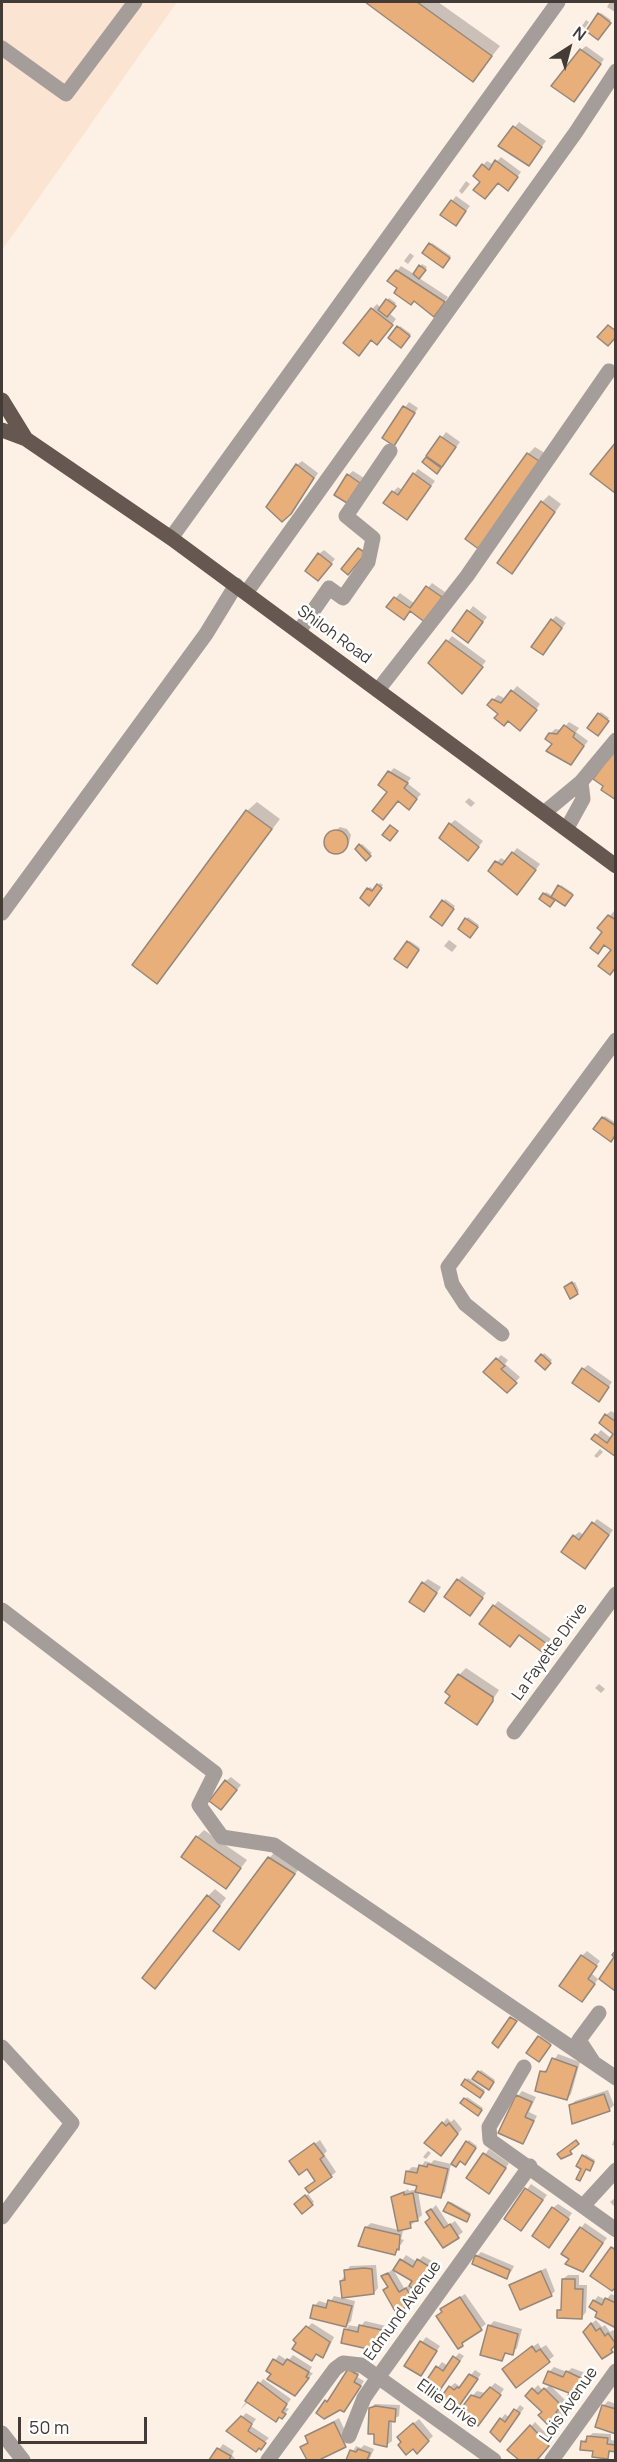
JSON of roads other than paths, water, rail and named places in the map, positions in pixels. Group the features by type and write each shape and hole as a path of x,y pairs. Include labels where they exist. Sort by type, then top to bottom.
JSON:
{"main road":[{"name":"Shiloh Road","path":"2,400 26,439"},
{"name":"Shiloh Road","path":"2,430 26,439 171,538 567,828 615,866"}],"street":[{"path":"2,48 66,94 135,2"},
{"path":"171,538 558,2"},
{"path":"2,913 563,151 615,71"},
{"path":"378,690 467,576 609,371"},
{"path":"299,632 329,588 343,598 368,562 373,538 346,516 390,451"},
{"path":"545,812 581,782 615,740"},
{"path":"567,828 583,799 581,782"},
{"path":"502,1334 465,1304 452,1284 448,1266 615,1040"},
{"name":"La Fayette Drive","path":"514,1732 615,1594"},
{"path":"2,1610 215,1773 199,1805 222,1837 273,1845 615,2078"},
{"path":"594,2063 579,2040 599,2013"},
{"path":"2,2047 72,2123 2,2217"},
{"path":"524,2067 489,2127 490,2140 530,2166 615,2230"},
{"name":"Edmund Avenue","path":"268,2460 335,2369 343,2363 362,2365 379,2376 530,2166"},
{"path":"583,2206 615,2170"},
{"name":"Lois Avenue","path":"552,2460 615,2371"},
{"path":"349,2436 364,2398 379,2376"},
{"name":"Ellie Drive","path":"379,2376 494,2460"},
{"path":"2,2433 23,2460"}]}
